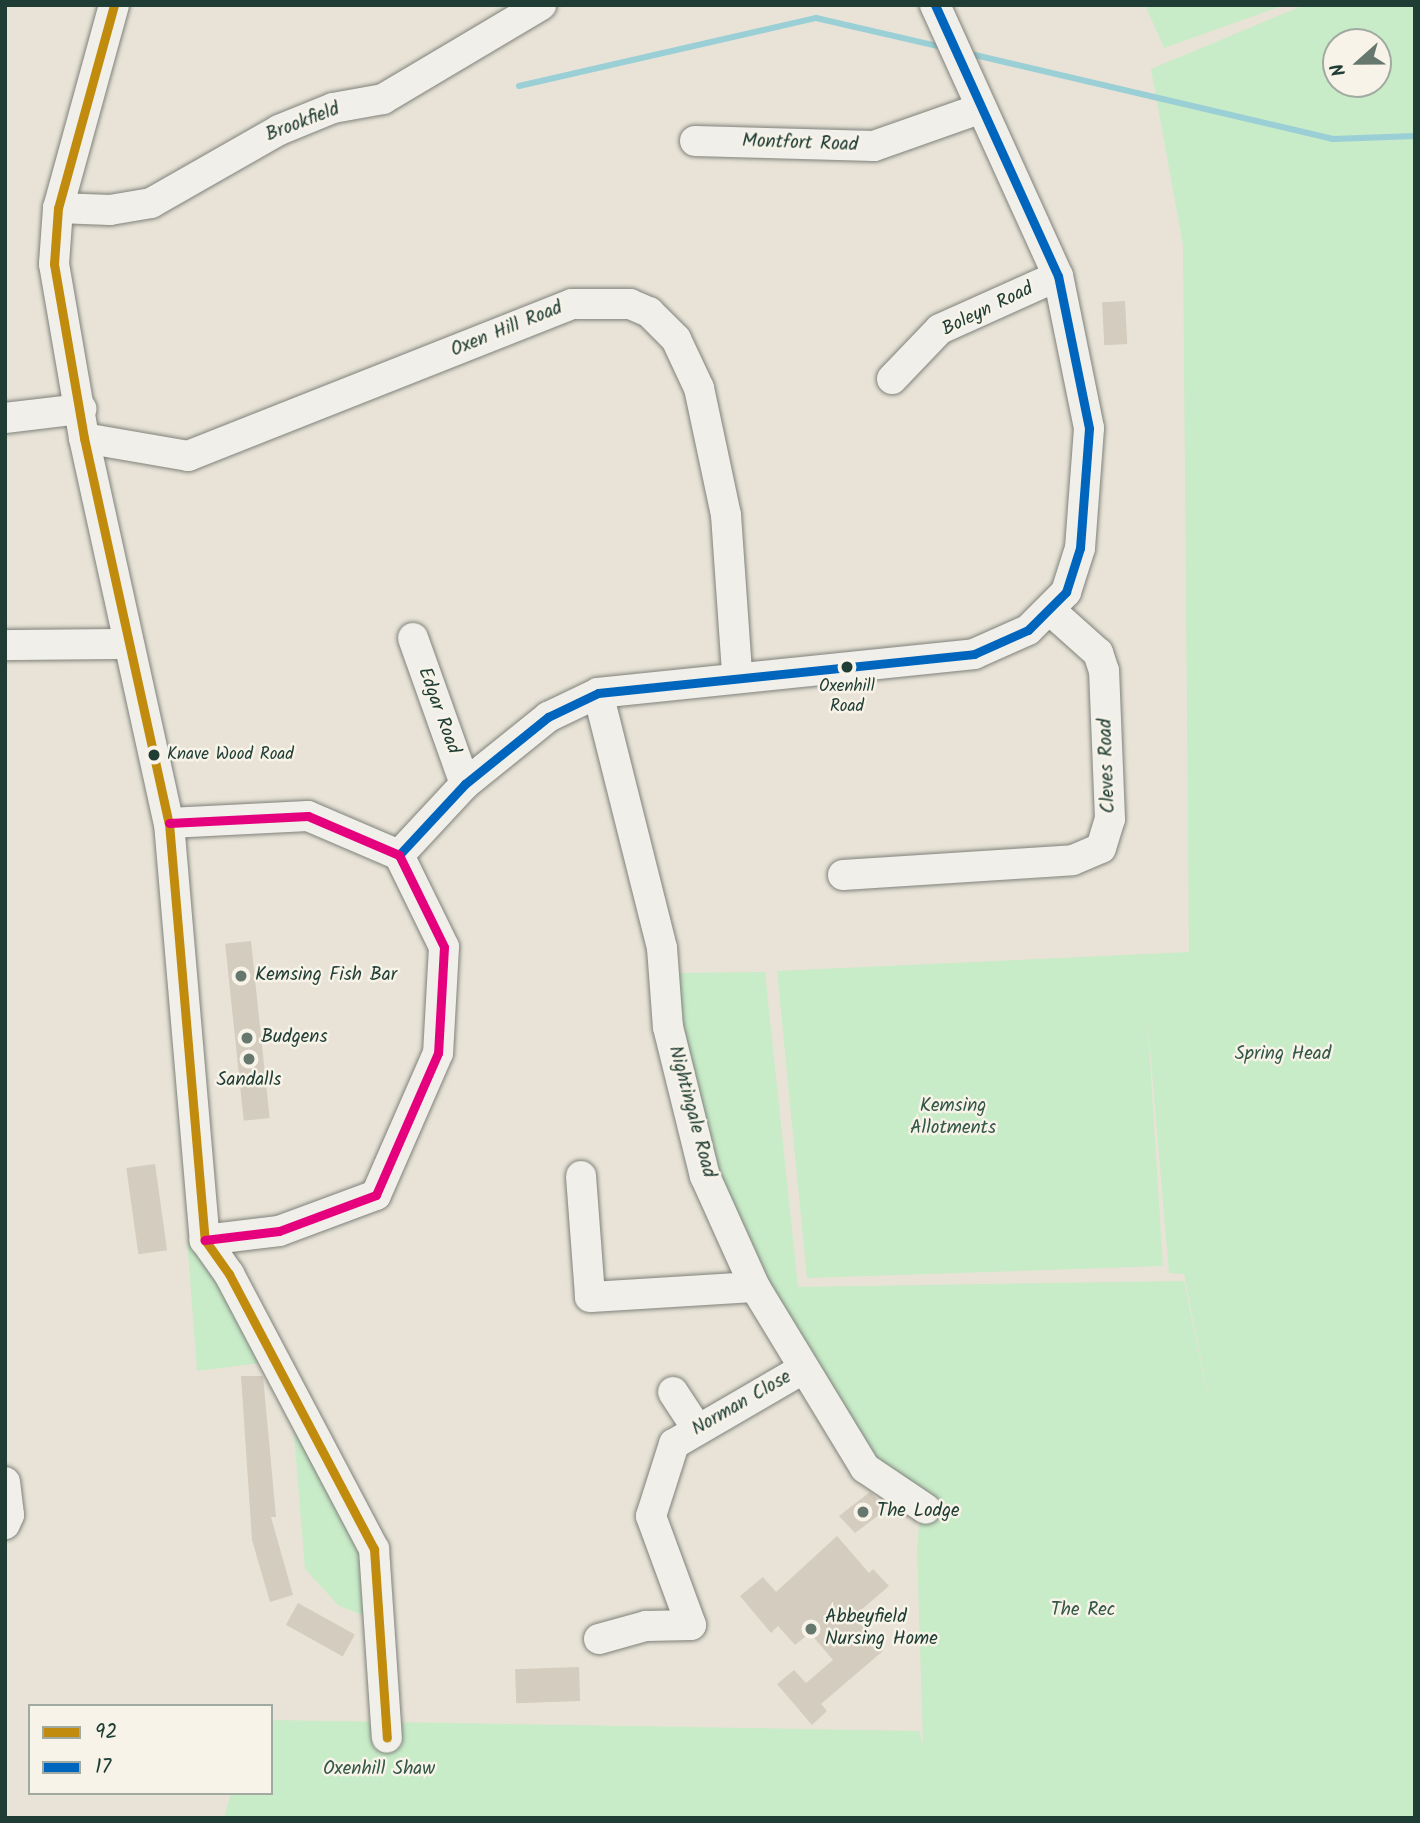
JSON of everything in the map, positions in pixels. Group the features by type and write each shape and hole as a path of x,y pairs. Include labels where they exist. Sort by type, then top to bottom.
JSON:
{"street":[{"path":"114,5 58,208 54,264 82,424 127,644 169,824 205,1241 229,1274 374,1549 387,1738"},
{"name":"Brookfield","path":"58,208 110,210 151,203 279,130 333,108 383,99 541,5"},
{"path":"399,855 466,784 548,717 598,693 737,674 974,654 1008,642 1051,611 1076,572 1089,440 1058,276 935,5"},
{"name":"Montfort Road","path":"695,141 874,146 982,108"},
{"name":"Boleyn Road","path":"891,379 940,329 1058,276"},
{"name":"Oxen Hill Road","path":"5,418 82,424 188,456 572,304 630,304 649,313 676,339 699,388 726,515 737,674"},
{"name":"Cleves Road","path":"843,875 1073,860 1101,848 1110,819 1104,671 1098,653 1051,611"},
{"name":"Edgar Road","path":"413,638 466,784"},
{"path":"5,645 127,644"},
{"name":"Nightingale Road","path":"598,693 662,947 668,1027 705,1176 755,1287 865,1468 926,1509"},
{"path":"169,824 308,816 399,855 444,947 438,1053 376,1195 279,1231 205,1241"},
{"path":"581,1177 590,1297 755,1287"},
{"name":"Norman Close","path":"599,1639 646,1626 691,1625 651,1516 674,1444 803,1369"},
{"path":"673,1392 698,1430"},
{"path":"5,1482 7,1520"}],"green space":[{"path":"1145,5 1285,5 1164,48"},
{"path":"1304,5 1415,5 1415,1818 224,1818 230,1795 273,1795 273,1720 919,1731 923,1744 917,1548 922,1495 878,1461 757,1273 711,1164 677,1024 673,973 765,972 798,1287 1184,1281 1215,1431 1184,1274 1169,1273 1147,1013 1163,1266 807,1278 777,971 1189,952 1183,245 1151,69"},
{"path":"187,1239 198,1241 267,1362 197,1371"},
{"path":"293,1422 362,1555 371,1618 339,1606 305,1569"}],"building":[{"path":"1125,301 1127,344 1104,345 1102,302"},
{"path":"251,941 270,1118 244,1121 225,944"},
{"path":"155,1164 167,1250 138,1254 126,1168"},
{"path":"241,1376 263,1376 276,1517 271,1517 293,1595 270,1602 252,1540"},
{"name":"The Lodge","path":"870,1492 887,1509 855,1533 839,1516"},
{"name":"Abbeyfield Nursing Home","path":"837,1536 869,1573 873,1569 889,1586 854,1616 883,1651 821,1704 827,1711 812,1725 777,1684 794,1670 806,1683 833,1660 810,1633 795,1645 778,1626 771,1633 740,1596 763,1577 776,1592"},
{"path":"298,1603 355,1635 343,1656 286,1625"},
{"path":"579,1667 580,1701 516,1703 515,1669"}],"waterway":[{"path":"519,86 816,18 937,46"},
{"path":"975,55 1333,139 1415,136"}],"transit line":[{"name":"92","path":"114,5 58,208 54,264 84,438 169,823 205,1240 229,1274 374,1549 387,1738"},
{"name":"17","path":"399,855 465,784 548,717 598,693 974,654 1028,630 1066,592 1080,548 1089,428 1058,276 935,5"},
{"path":"169,823 308,816 399,855 444,947 438,1053 376,1195 279,1231 205,1240"}],"place":[{"name":"Oxenhill Road","path":"847,667"},
{"name":"Knave Wood Road","path":"154,755"},
{"name":"Kemsing Fish Bar","path":"241,976"},
{"name":"Budgens","path":"247,1038"},
{"name":"Sandalls","path":"249,1059"},
{"name":"The Lodge","path":"863,1512"},
{"name":"Abbeyfield Nursing Home","path":"811,1629"}],"park label":[{"name":"Spring Head","path":"1283,1055"},
{"name":"Kemsing Allotments","path":"953,1118"},
{"name":"The Rec","path":"1083,1611"},
{"name":"Oxenhill Shaw","path":"379,1770"}]}
